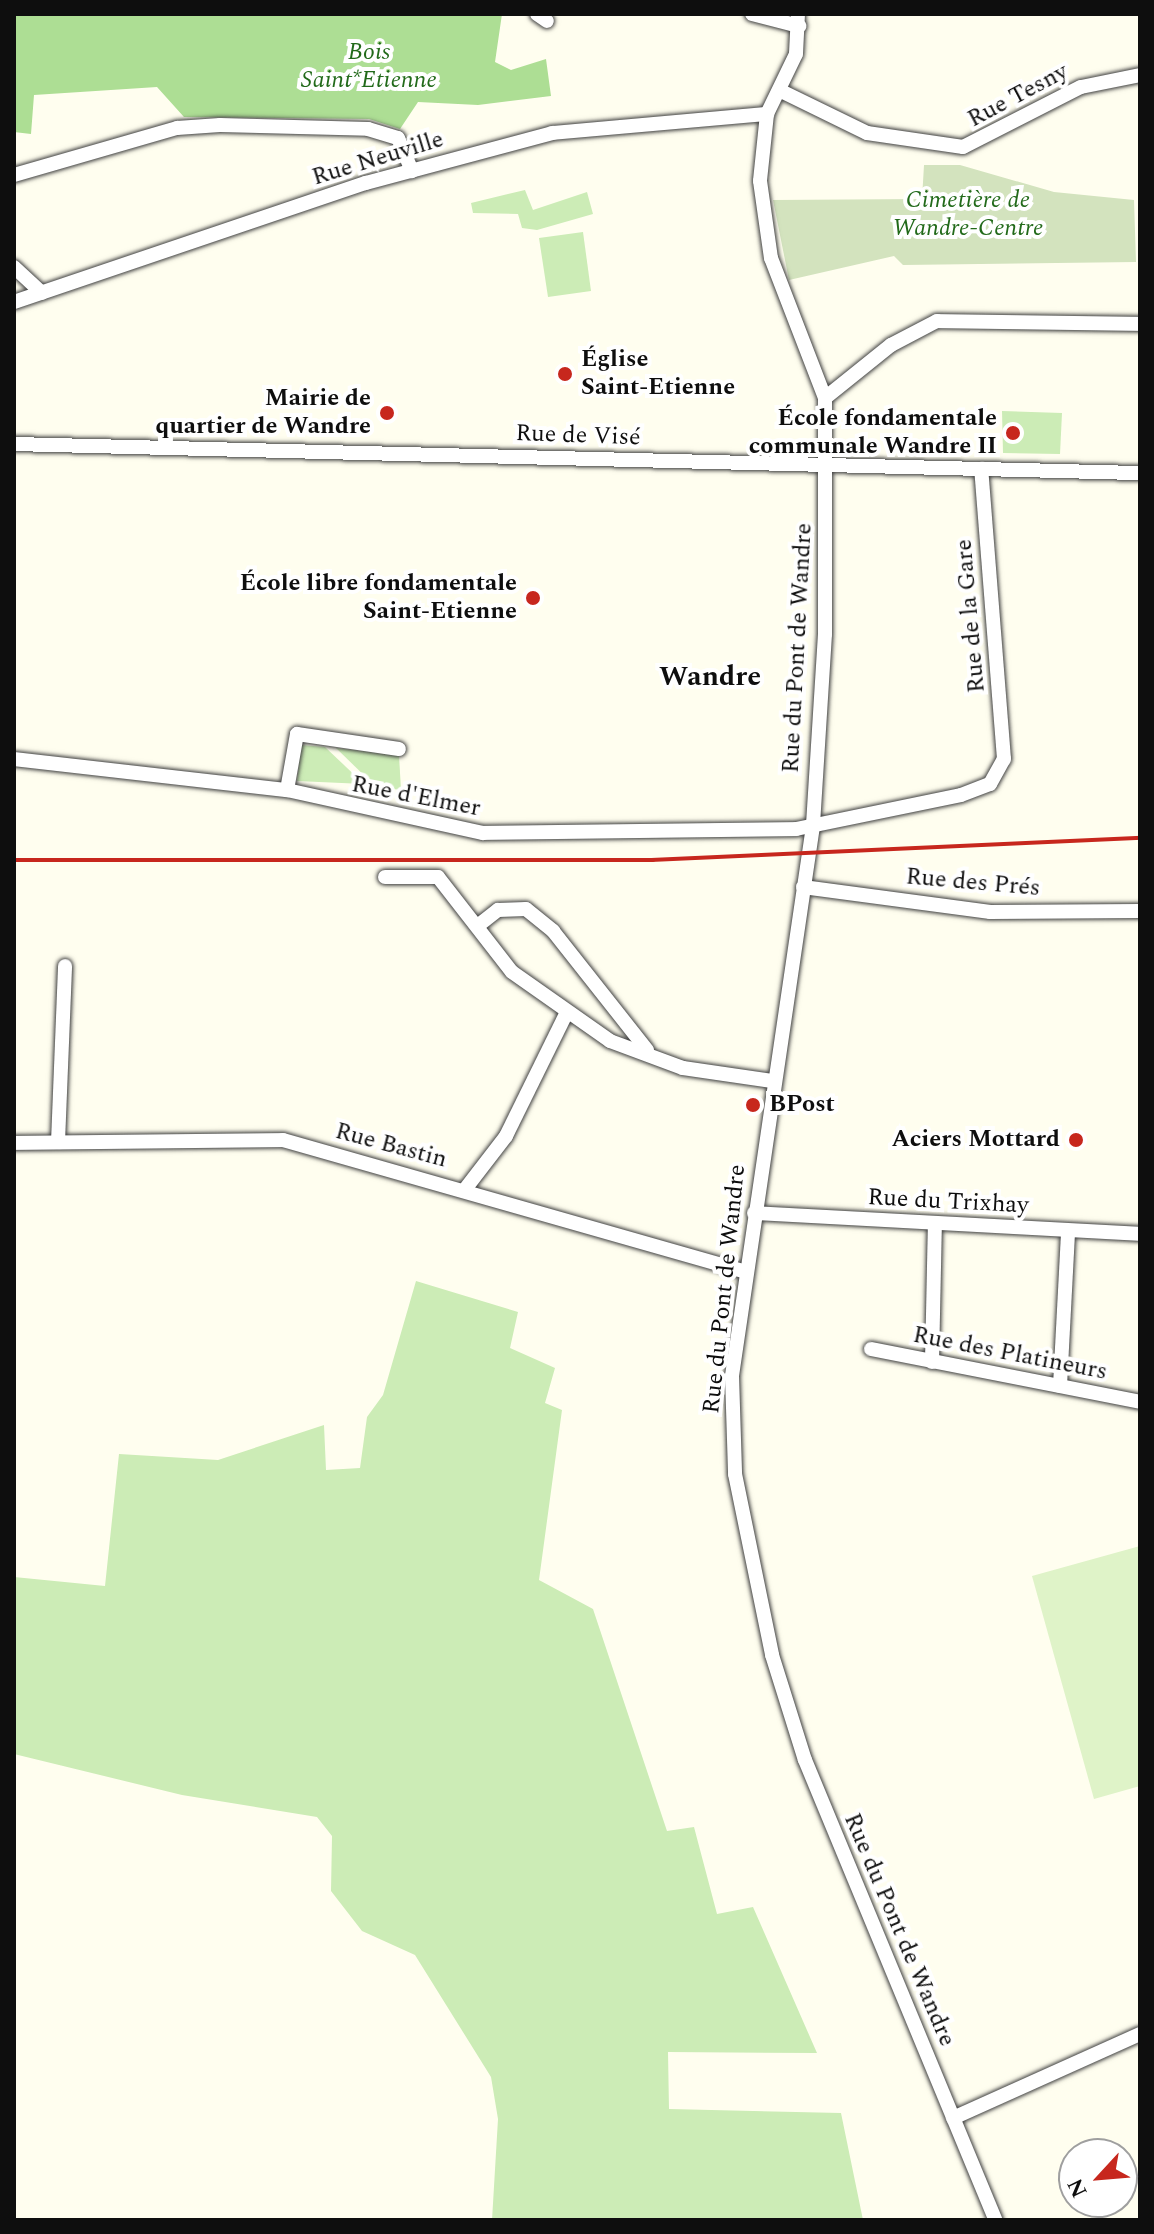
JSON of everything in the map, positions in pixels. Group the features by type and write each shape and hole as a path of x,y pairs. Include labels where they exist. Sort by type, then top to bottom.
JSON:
{"street":[{"path":"752,14 799,20 781,91 767,114"},
{"name":"Rue Tesny","path":"781,91 867,133 963,147 1081,87 1140,75"},
{"name":"Rue Neuville","path":"14,302 412,171 584,126 767,114"},
{"name":"Rue du Pont de Wandre","path":"767,114 759,150 767,242 825,398 828,465 813,826 772,1081 745,1272 730,1409 772,1655 805,1760 996,2220"},
{"path":"14,175 177,128 220,125 368,129 398,138 412,171"},
{"path":"14,267 42,293"},
{"path":"825,398 891,345 937,321 1140,324"},
{"name":"Rue de Visé","path":"14,444 1140,473"},
{"name":"Rue de la Gare","path":"981,469 1004,759"},
{"path":"287,790 297,734 399,749"},
{"name":"Rue d'Elmer","path":"14,759 287,790 483,833 813,826 961,795 990,784 1004,759"},
{"path":"385,877 438,877 480,924 512,972 566,1014 610,1041 647,1050 683,1068 772,1081"},
{"name":"Rue des Prés","path":"803,887 990,912 1140,911"},
{"path":"480,924 498,910 526,909 553,931 647,1050"},
{"path":"58,1142 65,966"},
{"path":"466,1188 506,1136 566,1014"},
{"name":"Rue Bastin","path":"14,1143 283,1140 466,1188 745,1272"},
{"name":"Rue du Trixhay","path":"754,1213 1140,1234"},
{"path":"932,1362 935,1223"},
{"path":"1060,1386 1068,1231"},
{"name":"Rue des Platineurs","path":"871,1349 1140,1402"},
{"path":"953,2118 1140,2034"}],"green space":[{"name":"Bois Saint*Etienne","path":"14,14 502,14 495,62 511,70 546,59 551,96 478,105 418,102 400,129 369,119 184,117 157,87 34,95 31,134 14,132"},
{"name":"Cimetière de Wandre-Centre","path":"924,165 960,165 1054,192 1134,200 1136,262 903,265 894,256 789,280 773,200 922,199"},
{"path":"525,190 533,210 587,192 593,214 537,230 522,228 518,214 473,213 471,203"},
{"path":"583,232 591,291 548,297 539,238"},
{"name":"École fondamentale communale Wandre II","path":"1002,411 1062,413 1060,454 1003,453"},
{"path":"301,745 325,747 364,784 297,781"},
{"path":"336,748 399,755 401,790 376,787"},
{"path":"416,1281 518,1312 510,1348 555,1368 545,1403 562,1410 539,1580 593,1609 667,1831 694,1827 717,1914 753,1907 817,2053 668,2052 669,2109 841,2113 863,2220 492,2220 498,2119 491,2077 415,1955 362,1931 331,1891 332,1836 317,1817 182,1795 14,1754 14,1577 105,1586 119,1454 218,1460 324,1425 326,1470 360,1468 367,1417 383,1395"},
{"path":"1140,1546 1140,1786 1094,1799 1032,1576"}],"railway":[{"path":"14,860 653,860 1140,838"}],"place":[{"name":"Église Saint-Etienne","path":"565,374"},
{"name":"Mairie de quartier de Wandre","path":"387,413"},
{"name":"École fondamentale communale Wandre II","path":"1013,433"},
{"name":"École libre fondamentale Saint-Etienne","path":"533,598"},
{"name":"BPost","path":"753,1105"},
{"name":"Aciers Mottard","path":"1076,1140"}],"district":[{"name":"Wandre","path":"710,677"}]}
